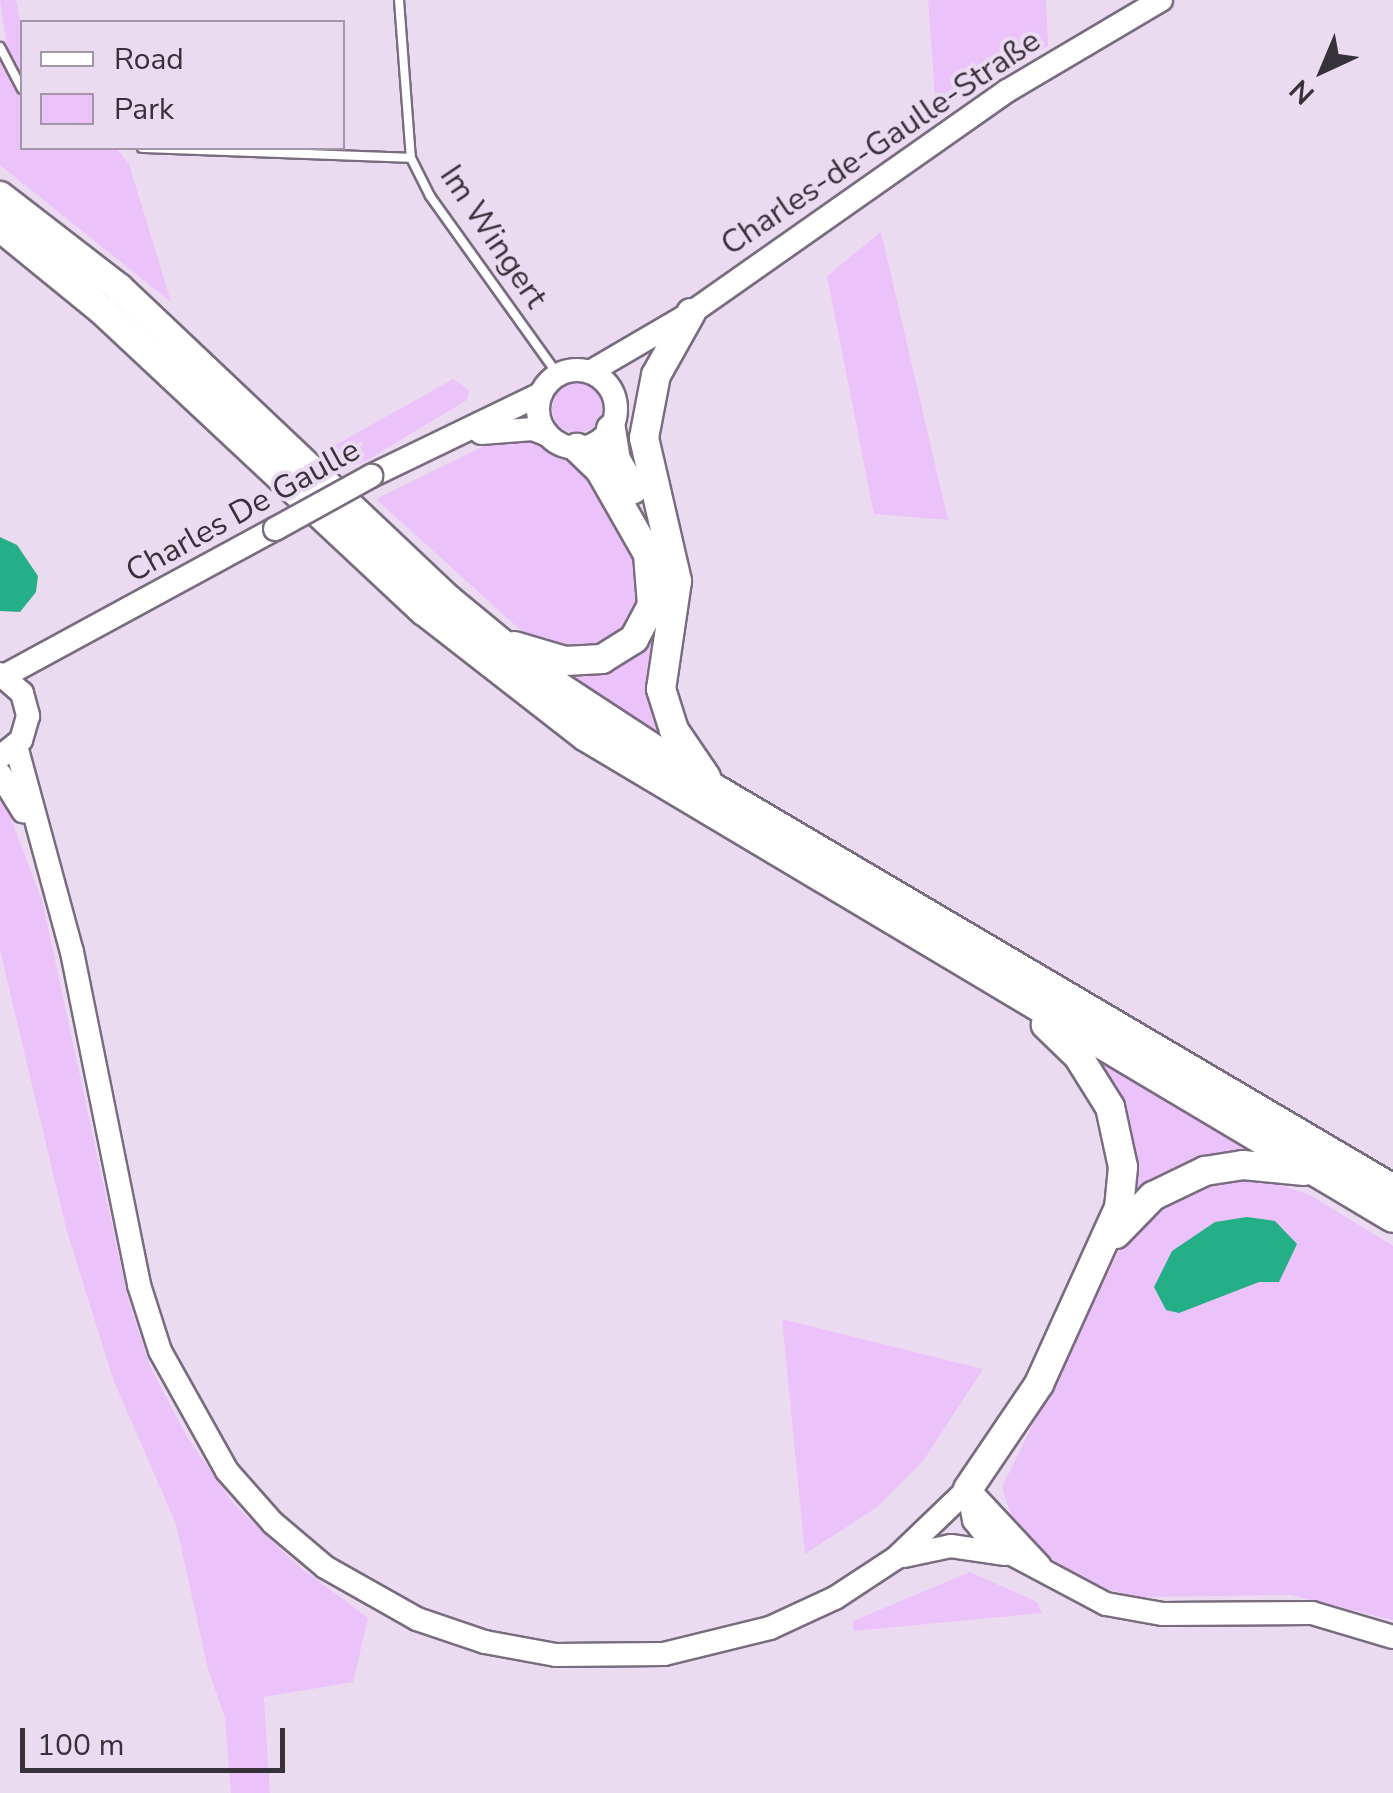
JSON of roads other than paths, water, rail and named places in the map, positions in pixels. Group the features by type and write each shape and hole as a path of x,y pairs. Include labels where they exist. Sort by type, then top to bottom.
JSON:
{"highway":[{"path":"0,196 119,288 498,642 712,787 1393,1188"},
{"path":"0,227 102,310 508,682 586,737 1393,1218"},
{"path":"691,313 656,375 646,416 645,460 669,545 677,593 661,689 674,730 712,787"},
{"path":"611,429 616,460 669,545"},
{"path":"498,642 590,661 624,647 648,618 654,592 648,554 600,470 577,448"},
{"path":"1010,991 1078,1056 1110,1107 1122,1167 1106,1247"},
{"path":"968,1489 1020,1418 1106,1247 1140,1207 1187,1178 1244,1165 1315,1172"}],"street":[{"name":"Charles-de-Gaulle-Straße","path":"590,372 691,313 992,101 1162,0"},
{"name":"Charles-de-Gaulle-Straße","path":"616,401 626,374 691,313"},
{"path":"590,372 616,401 611,429 596,443 577,448 548,435 539,415 541,394 558,375 590,372"},
{"name":"Charles De Gaulle","path":"2,675 80,639 371,476 541,394"},
{"name":"Charles De Gaulle","path":"439,442 509,428 548,435"},
{"name":"Charles De Gaulle","path":"26,701 42,673 80,639"},
{"path":"2,675 26,701 27,724 8,752 49,864 139,1285 160,1351 227,1471 298,1546 384,1603 450,1632 520,1650 592,1658 664,1654 752,1634 835,1598 896,1558 968,1489"},
{"path":"0,774 49,864"},
{"path":"968,1489 979,1529 1006,1554 1053,1580 1124,1609 1285,1610 1393,1637"},
{"path":"968,1489 1053,1580"},
{"path":"896,1558 951,1546 1006,1554"}],"lane":[{"name":"Im Wingert","path":"399,0 410,158 430,196 558,375"},
{"path":"0,47 20,85"},
{"path":"196,150 410,158"}]}
